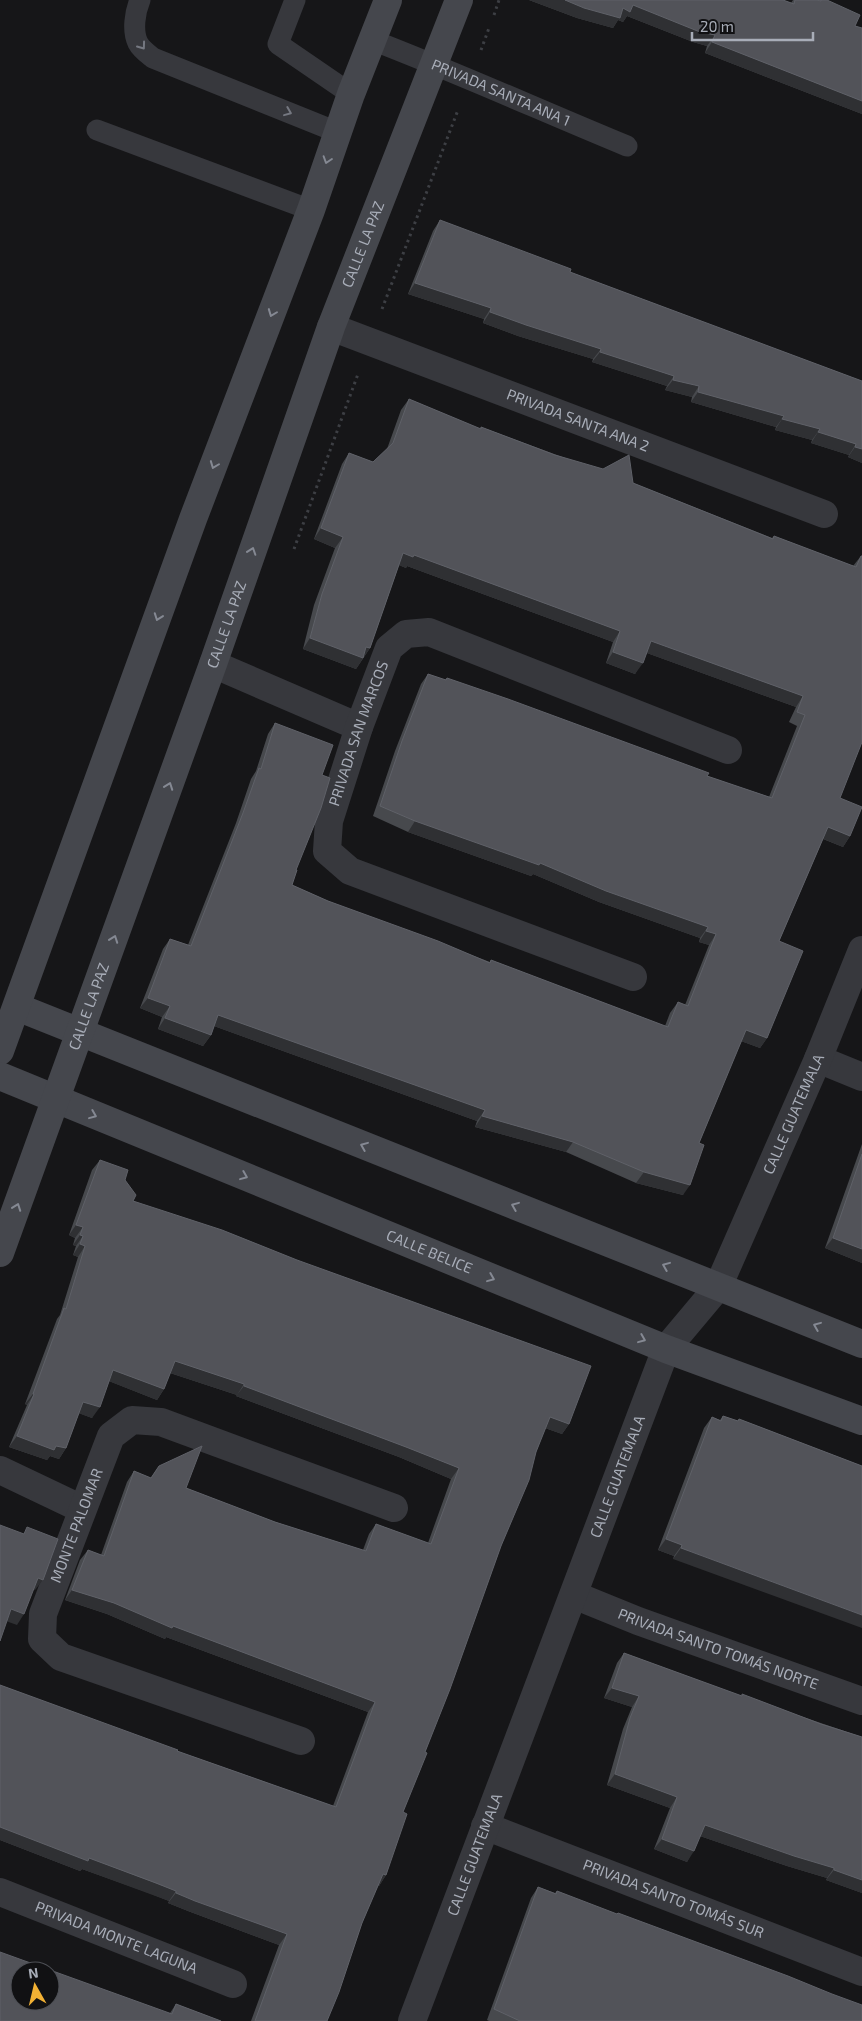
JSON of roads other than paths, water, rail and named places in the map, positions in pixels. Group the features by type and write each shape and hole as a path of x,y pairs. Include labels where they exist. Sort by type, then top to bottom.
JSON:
{"main road":[{"path":"0,1051 190,529 311,210 351,94 388,0"},
{"name":"CALLE LA PAZ","path":"0,1253 213,664 331,327 435,64 458,0"},
{"path":"17,1007 862,1344"},
{"name":"CALLE BELICE","path":"0,1076 666,1350 862,1421"}],"street":[{"name":"PRIVADA SANTA ANA 2","path":"331,327 824,514"},
{"name":"PRIVADA SAN MARCOS","path":"634,977 350,871 326,852 328,820 359,727 389,648 406,634 428,632 728,750"},
{"path":"213,664 359,727"},
{"name":"CALLE GUATEMALA","path":"412,2021 666,1350 718,1287 818,1059 862,950"},
{"path":"818,1059 862,1077"},
{"name":"MONTE PALOMAR","path":"301,1741 61,1657 42,1639 43,1614 111,1436 132,1420 161,1422 394,1508"},
{"path":"0,1470 82,1509"},
{"name":"PRIVADA SANTO TOMÁS NORTE","path":"574,1596 638,1621 862,1701"},
{"name":"PRIVADA SANTO TOMÁS SUR","path":"485,1826 862,1972"},
{"name":"PRIVADA MONTE LAGUNA","path":"0,1892 233,1984"}],"lane":[{"path":"140,0 136,8 135,30 139,45 153,58 337,132"},
{"path":"295,0 278,44 351,94"},
{"name":"PRIVADA SANTA ANA 1","path":"372,40 435,64 627,146"},
{"path":"97,130 311,210"}]}
